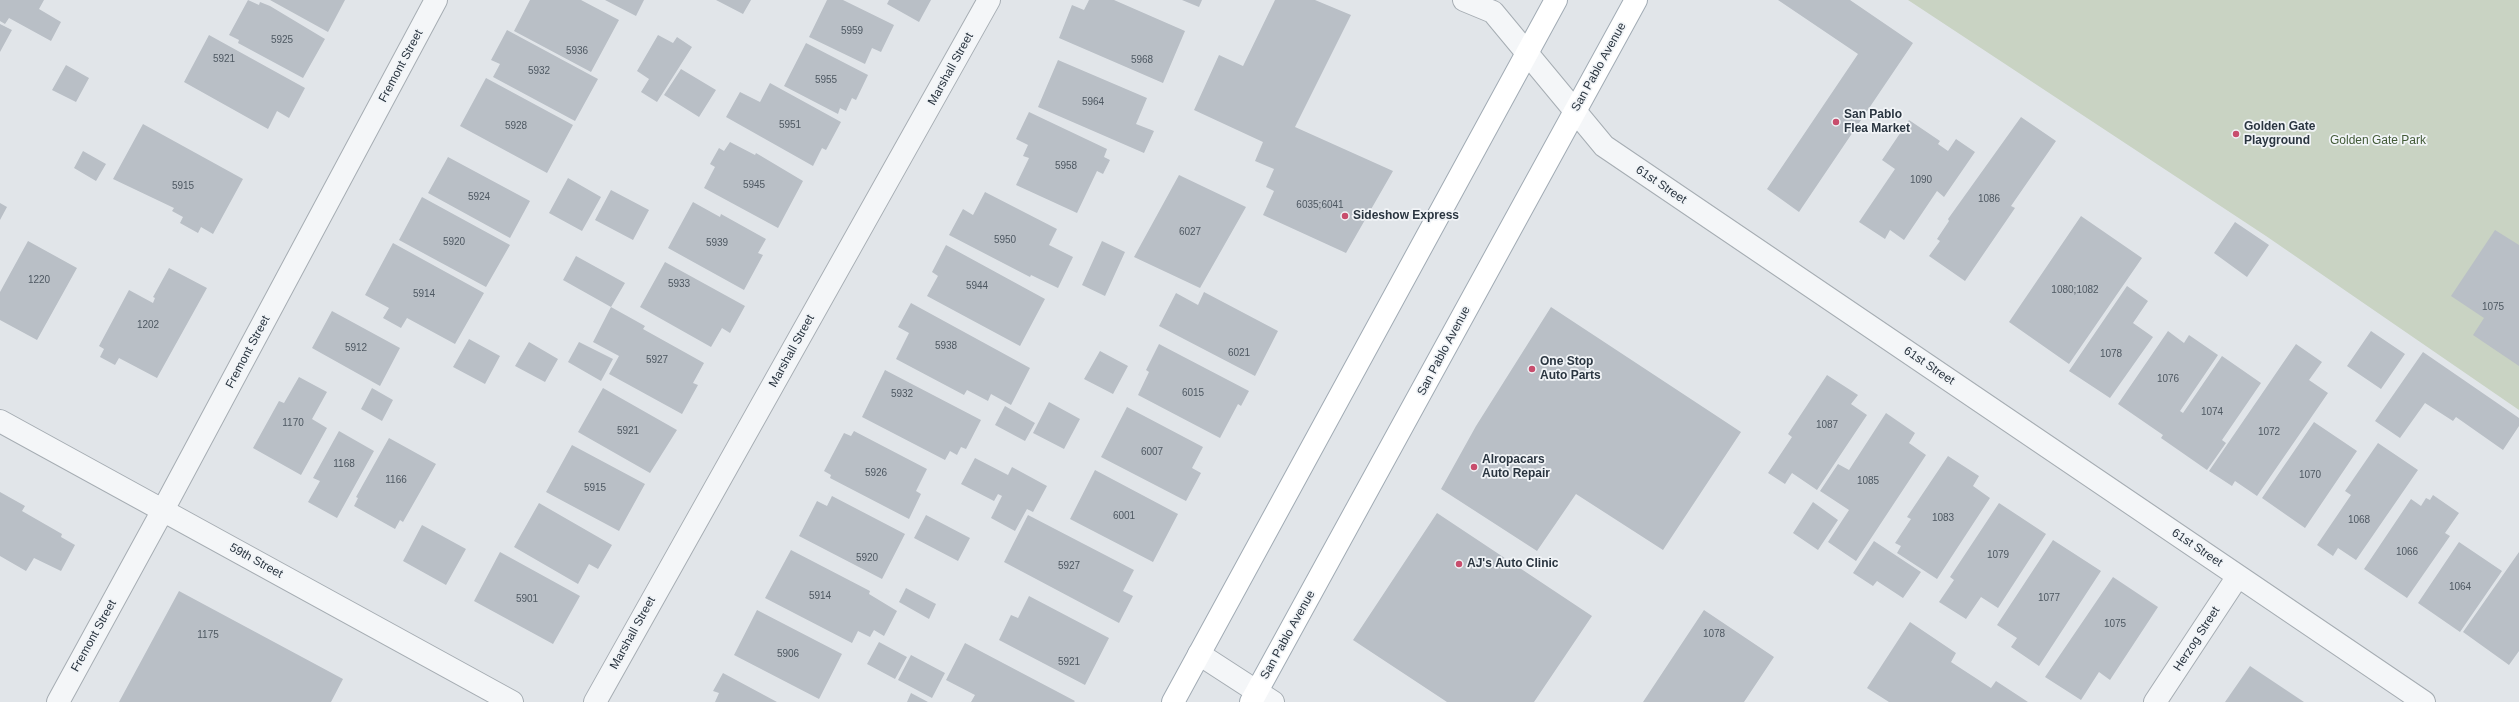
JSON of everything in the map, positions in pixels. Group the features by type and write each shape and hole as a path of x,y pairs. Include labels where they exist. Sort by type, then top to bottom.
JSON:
{"main road":[{"path":"1173,702 1556,0"},
{"name":"San Pablo Avenue","path":"1260,699 1636,0"}],"street":[{"name":"Fremont Street","path":"58,702 163,510 436,0"},
{"name":"Marshall Street","path":"595,702 989,0"},
{"name":"61st Street","path":"1464,0 1493,12 1526,54 1604,146 2424,702"},
{"name":"59th Street","path":"0,421 512,702"},
{"name":"Herzog Street","path":"2155,702 2238,576"},
{"path":"1199,654 1260,699"}],"green space":[{"name":"Golden Gate Park","path":"1908,0 2519,0 2519,410 2266,236"}],"building":[{"path":"0,0 44,0 39,9 61,22 51,41 9,18 5,24 0,21"},
{"path":"248,0 259,5 260,2 270,6 325,39 303,78 238,43 239,40 229,35"},
{"path":"270,0 345,0 328,32"},
{"path":"530,0 581,0 619,20 591,72 514,31"},
{"path":"605,0 644,0 636,16"},
{"path":"716,0 751,0 743,14"},
{"path":"827,0 843,0 894,25 881,52 872,48 865,64 809,37"},
{"path":"889,0 931,0 919,22 887,4"},
{"path":"1089,0 1114,0 1185,31 1163,83 1059,38 1072,5 1084,10"},
{"path":"1182,0 1202,0 1199,7"},
{"path":"1275,0 1315,0 1351,15 1295,127 1393,171 1346,253 1263,215 1274,191 1266,187 1274,169 1255,161 1263,142 1194,110 1219,55 1243,66"},
{"name":"San Pablo Flea Market","path":"1778,0 1850,0 1913,43 1799,212 1767,189 1858,54"},
{"path":"0,24 12,30 0,52"},
{"path":"507,30 598,79 575,121 493,77 500,64 491,60"},
{"path":"209,35 305,88 289,118 277,111 268,129 184,82"},
{"path":"658,35 673,43 677,37 692,47 657,102 641,92 649,79 637,71"},
{"path":"806,43 868,75 856,100 852,98 846,111 840,108 838,114 784,86"},
{"path":"1058,60 1147,98 1136,124 1154,131 1144,153 1038,107"},
{"path":"66,65 89,78 76,102 52,90"},
{"path":"681,69 716,90 699,117 664,95"},
{"path":"486,78 573,125 547,173 460,126"},
{"path":"770,83 841,122 826,150 822,148 813,166 726,117 740,92 760,102"},
{"path":"1029,112 1107,149 1104,157 1110,160 1103,174 1097,171 1077,213 1016,185 1029,158 1023,156 1028,145 1016,139"},
{"path":"2021,117 2056,141 2011,206 2015,208 1965,281 1929,256 1940,241 1937,239 1949,221 1948,219"},
{"path":"1909,120 1940,141 1938,144 1948,151 1956,139 1975,152 1944,197 1937,191 1904,240 1890,230 1885,239 1859,222 1895,169 1882,160"},
{"path":"143,124 243,179 213,234 201,227 198,233 180,223 183,217 172,211 174,208 113,179"},
{"path":"730,142 755,155 756,153 803,181 778,228 704,188 715,167 710,164 719,148 724,151"},
{"path":"83,151 106,164 96,181 74,168"},
{"path":"448,157 530,201 510,238 428,193"},
{"path":"1179,175 1246,207 1200,288 1134,257"},
{"path":"568,178 601,197 582,231 549,213"},
{"path":"611,190 649,210 633,240 595,220"},
{"path":"985,192 1057,229 1049,245 1073,257 1058,288 1031,275 1030,277 949,235 963,209 973,215"},
{"path":"422,197 510,245 486,287 399,240"},
{"path":"693,202 720,217 721,214 766,239 758,253 763,255 744,290 668,248"},
{"path":"0,203 7,207 0,220"},
{"path":"2081,216 2142,258 2069,364 2009,322"},
{"path":"2235,222 2269,245 2247,277 2214,253"},
{"path":"2495,230 2519,245 2519,366 2473,335 2484,318 2451,296"},
{"path":"28,241 77,268 37,340 0,320 0,292"},
{"path":"1102,241 1125,252 1105,296 1082,285"},
{"path":"393,243 484,293 455,344 407,318 401,328 383,318 389,308 365,295"},
{"path":"946,245 1045,299 1020,346 927,296 938,276 932,272"},
{"path":"576,256 625,283 611,307 563,280"},
{"path":"665,262 745,306 730,333 722,328 711,347 640,307"},
{"path":"169,268 207,288 157,378 119,358 115,365 100,357 104,349 99,346 129,290 153,303 155,298 153,297"},
{"path":"2127,286 2148,301 2133,323 2153,337 2110,398 2069,371"},
{"path":"1204,292 1278,331 1255,376 1159,326 1176,293 1198,305"},
{"path":"911,303 1030,368 1011,405 991,394 988,401 967,390 964,395 896,359 909,333 898,327"},
{"path":"611,307 645,326 643,329 704,363 693,383 698,385 682,414 609,374 619,356 593,342"},
{"path":"1551,307 1741,432 1663,550 1576,494 1537,551 1441,489 1476,426"},
{"path":"332,311 400,348 380,386 312,348"},
{"path":"2168,331 2184,343 2189,335 2218,355 2180,411 2183,413 2222,356 2261,383 2222,440 2226,443 2207,470 2161,438 2163,435 2118,404"},
{"path":"2371,331 2405,354 2381,389 2347,366"},
{"path":"469,339 500,356 485,384 453,367"},
{"path":"529,342 558,359 545,382 515,366"},
{"path":"579,342 613,359 601,381 568,362"},
{"path":"1159,344 1249,391 1241,406 1238,404 1220,438 1138,395 1149,372 1146,370"},
{"path":"2296,344 2322,362 2309,380 2328,393 2257,496 2235,481 2232,486 2209,471"},
{"path":"1100,351 1128,366 1113,394 1084,379"},
{"path":"2423,352 2519,418 2519,426 2503,450 2456,417 2453,421 2425,403 2400,438 2375,421"},
{"path":"885,370 981,420 966,449 961,447 957,455 950,451 945,460 862,417"},
{"path":"1827,375 1858,395 1851,404 1867,415 1817,490 1792,473 1785,484 1768,473 1792,437 1788,434"},
{"path":"299,377 327,392 312,419 327,428 301,475 253,448 279,401 284,403"},
{"path":"372,388 393,400 382,421 361,409"},
{"path":"603,388 677,430 650,473 578,432"},
{"path":"1049,402 1080,419 1064,449 1033,433"},
{"path":"1005,406 1035,423 1025,441 995,425"},
{"path":"1127,407 1203,447 1192,468 1201,473 1186,501 1101,457"},
{"path":"1886,413 1915,433 1909,443 1926,455 1856,561 1828,542 1849,510 1820,491 1838,464 1849,470"},
{"path":"2314,422 2357,451 2305,528 2262,498"},
{"path":"339,431 374,451 337,518 308,502 320,481 313,478"},
{"path":"854,431 927,469 916,491 921,494 909,519 830,478 831,475 824,471 844,433 851,436"},
{"path":"389,438 436,464 403,522 400,520 395,529 354,506 358,498 356,497"},
{"path":"2378,443 2418,470 2356,560 2338,548 2333,556 2317,545 2351,495 2345,491"},
{"path":"572,445 645,484 619,531 546,492"},
{"path":"1948,456 1979,476 1973,486 1990,498 1937,579 1897,553 1901,546 1895,543 1911,519 1907,517"},
{"path":"975,458 1008,475 1012,467 1047,486 1033,512 1027,509 1015,531 991,518 1002,496 998,494 994,501 961,484"},
{"path":"1095,470 1178,514 1153,562 1070,519"},
{"path":"0,492 25,506 22,511 62,534 61,537 75,545 61,571 34,558 26,571 0,556"},
{"path":"2433,495 2459,513 2445,533 2450,536 2407,598 2364,569 2411,499 2421,506 2426,498 2430,500"},
{"path":"832,496 905,534 882,579 799,536 817,501 827,506"},
{"path":"1813,502 1838,520 1818,550 1793,533"},
{"path":"539,503 612,545 598,569 589,564 578,584 514,547"},
{"path":"1999,503 2046,534 1998,608 1981,597 1966,619 1939,602 1954,580 1950,577"},
{"name":"AJ's Auto Clinic","path":"1437,513 1592,616 1534,702 1447,702 1353,640"},
{"path":"926,515 970,538 958,561 914,538"},
{"path":"1028,515 1134,570 1123,591 1133,596 1119,623 1004,562"},
{"path":"422,525 466,549 446,585 403,561"},
{"path":"2053,540 2101,571 2039,666 2011,647 2017,638 1997,625"},
{"path":"1874,541 1921,572 1903,598 1877,581 1873,586 1853,573"},
{"path":"2459,542 2502,571 2460,632 2418,603"},
{"path":"791,550 870,591 869,594 897,611 884,636 874,630 870,637 858,631 852,643 765,598"},
{"path":"500,552 580,596 553,644 474,601"},
{"path":"2519,552 2519,651 2509,665 2463,632"},
{"path":"2113,577 2158,607 2110,680 2099,672 2081,700 2045,677"},
{"path":"906,588 936,604 929,619 899,602"},
{"path":"179,591 343,679 331,702 119,702"},
{"path":"1029,596 1109,638 1085,685 999,640 1011,615 1018,618"},
{"path":"757,610 842,654 819,699 734,655"},
{"path":"1704,610 1774,657 1744,702 1643,702"},
{"path":"1910,622 1956,653 1951,662 1991,688 1996,681 2028,702 1889,702 1867,688"},
{"path":"879,642 907,657 895,679 867,664"},
{"path":"965,643 1075,701 971,702 975,695 946,680"},
{"path":"911,655 945,673 932,698 898,680"},
{"path":"2250,666 2304,702 2225,702"},
{"path":"723,673 777,702 715,702 719,693 713,691"},
{"path":"911,693 928,702 907,702"}],"place":[{"name":"San Pablo Flea Market","path":"1836,122"},
{"name":"Golden Gate Playground","path":"2236,134"},
{"name":"Sideshow Express","path":"1345,216"},
{"name":"One Stop Auto Parts","path":"1532,369"},
{"name":"Alropacars Auto Repair","path":"1474,467"},
{"name":"AJ's Auto Clinic","path":"1459,564"}]}
